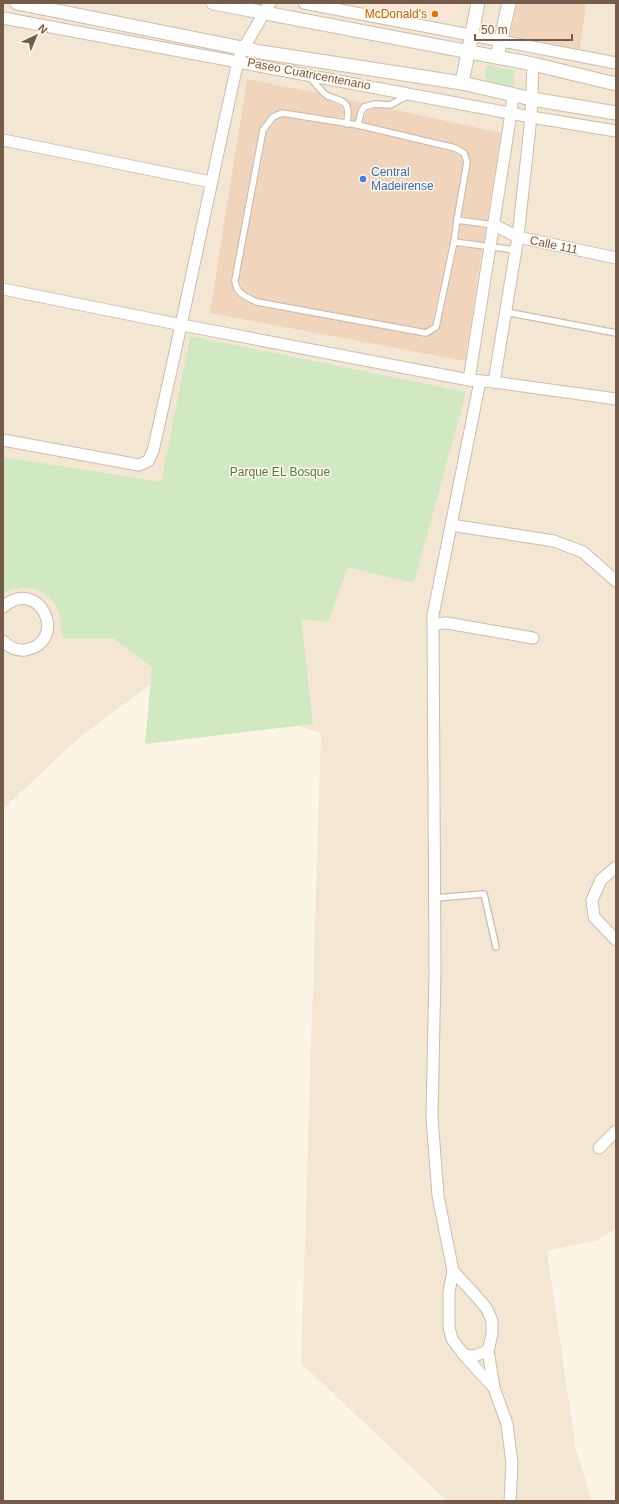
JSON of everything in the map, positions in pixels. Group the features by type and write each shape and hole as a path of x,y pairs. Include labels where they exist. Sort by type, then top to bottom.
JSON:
{"street":[{"name":"Paseo Cuatricentenario","path":"17,3 241,55 308,74 531,117 616,131"},
{"path":"213,3 266,8 534,64 616,84"},
{"path":"304,3 616,62"},
{"path":"462,83 478,3"},
{"path":"497,57 509,3"},
{"path":"3,440 139,465 148,461 153,451 182,325 211,182 241,55 266,8"},
{"name":"Paseo Cuatricentenario","path":"3,18 241,55 462,83 532,99 616,113"},
{"path":"494,382 518,238 531,117 534,64"},
{"path":"469,380 513,95"},
{"path":"3,140 211,182"},
{"name":"Calle 111","path":"494,225 518,238 616,258"},
{"path":"3,289 469,380 494,382 616,399"},
{"path":"480,381 433,615 435,971 432,1118 438,1196 453,1271 450,1292 449,1327 452,1339 464,1355 494,1388"},
{"path":"451,525 554,540 583,552 616,581"},
{"path":"3,607 9,602 24,598 40,606 48,621 44,638 31,649 13,649 4,644"},
{"path":"433,624 447,623 533,638"},
{"path":"616,867 601,880 592,900 594,917 616,940"},
{"path":"599,1148 616,1131"},
{"path":"453,1271 478,1297 487,1309 492,1322 492,1334 488,1351 494,1388 506,1424 512,1463 510,1501"},
{"path":"464,1355 474,1356 488,1351"}],"lane":[{"path":"308,74 327,95 344,102 348,108 347,124"},
{"path":"358,125 361,112 364,107 375,104 390,106 412,94"},
{"path":"282,113 358,125 455,148 464,153 467,162 454,242 436,327 426,333 257,302 242,295 236,286 235,280 263,130 273,118 282,113"},
{"path":"457,220 494,225"},
{"path":"454,242 490,248 516,250"},
{"path":"506,312 616,333"},
{"path":"435,898 484,894 496,947"}],"shaded area":[{"path":"3,3 616,3 616,1228 598,1240 547,1251 576,1450 592,1501 447,1501 301,1363 321,733 154,682 71,745 3,809"},
{"name":"McDonald's","path":"360,3 461,3 452,18 445,21"}],"green space":[{"path":"487,65 515,71 513,89 489,84 485,75"},
{"name":"Parque EL Bosque","path":"190,336 466,392 414,583 348,567 328,622 301,619 313,724 145,744 152,667 113,638 63,638 60,616 56,606 47,596 35,589 21,588 10,590 3,594 3,457 161,482"}],"building":[{"path":"517,3 586,3 580,49 510,35"},
{"path":"247,79 318,93 326,100 341,106 344,113 343,118 281,109 270,114 259,128 231,279 232,286 236,294 243,300 256,306 426,337 438,331 440,328 457,247 482,250 465,361 210,313"},
{"path":"346,99 364,103 360,105 357,110 355,120 352,120 352,108"},
{"path":"375,108 392,109 501,133 487,220 462,216 471,163 466,150 456,144 363,122 367,111"},
{"path":"283,117 357,129 453,152 460,156 463,162 450,241 432,324 425,329 258,298 242,289 239,280 267,132 276,120"},
{"path":"461,225 486,228 484,242 459,238"}],"place":[{"name":"McDonald's","path":"435,14"},
{"name":"Central Madeirense","path":"363,179"}]}
